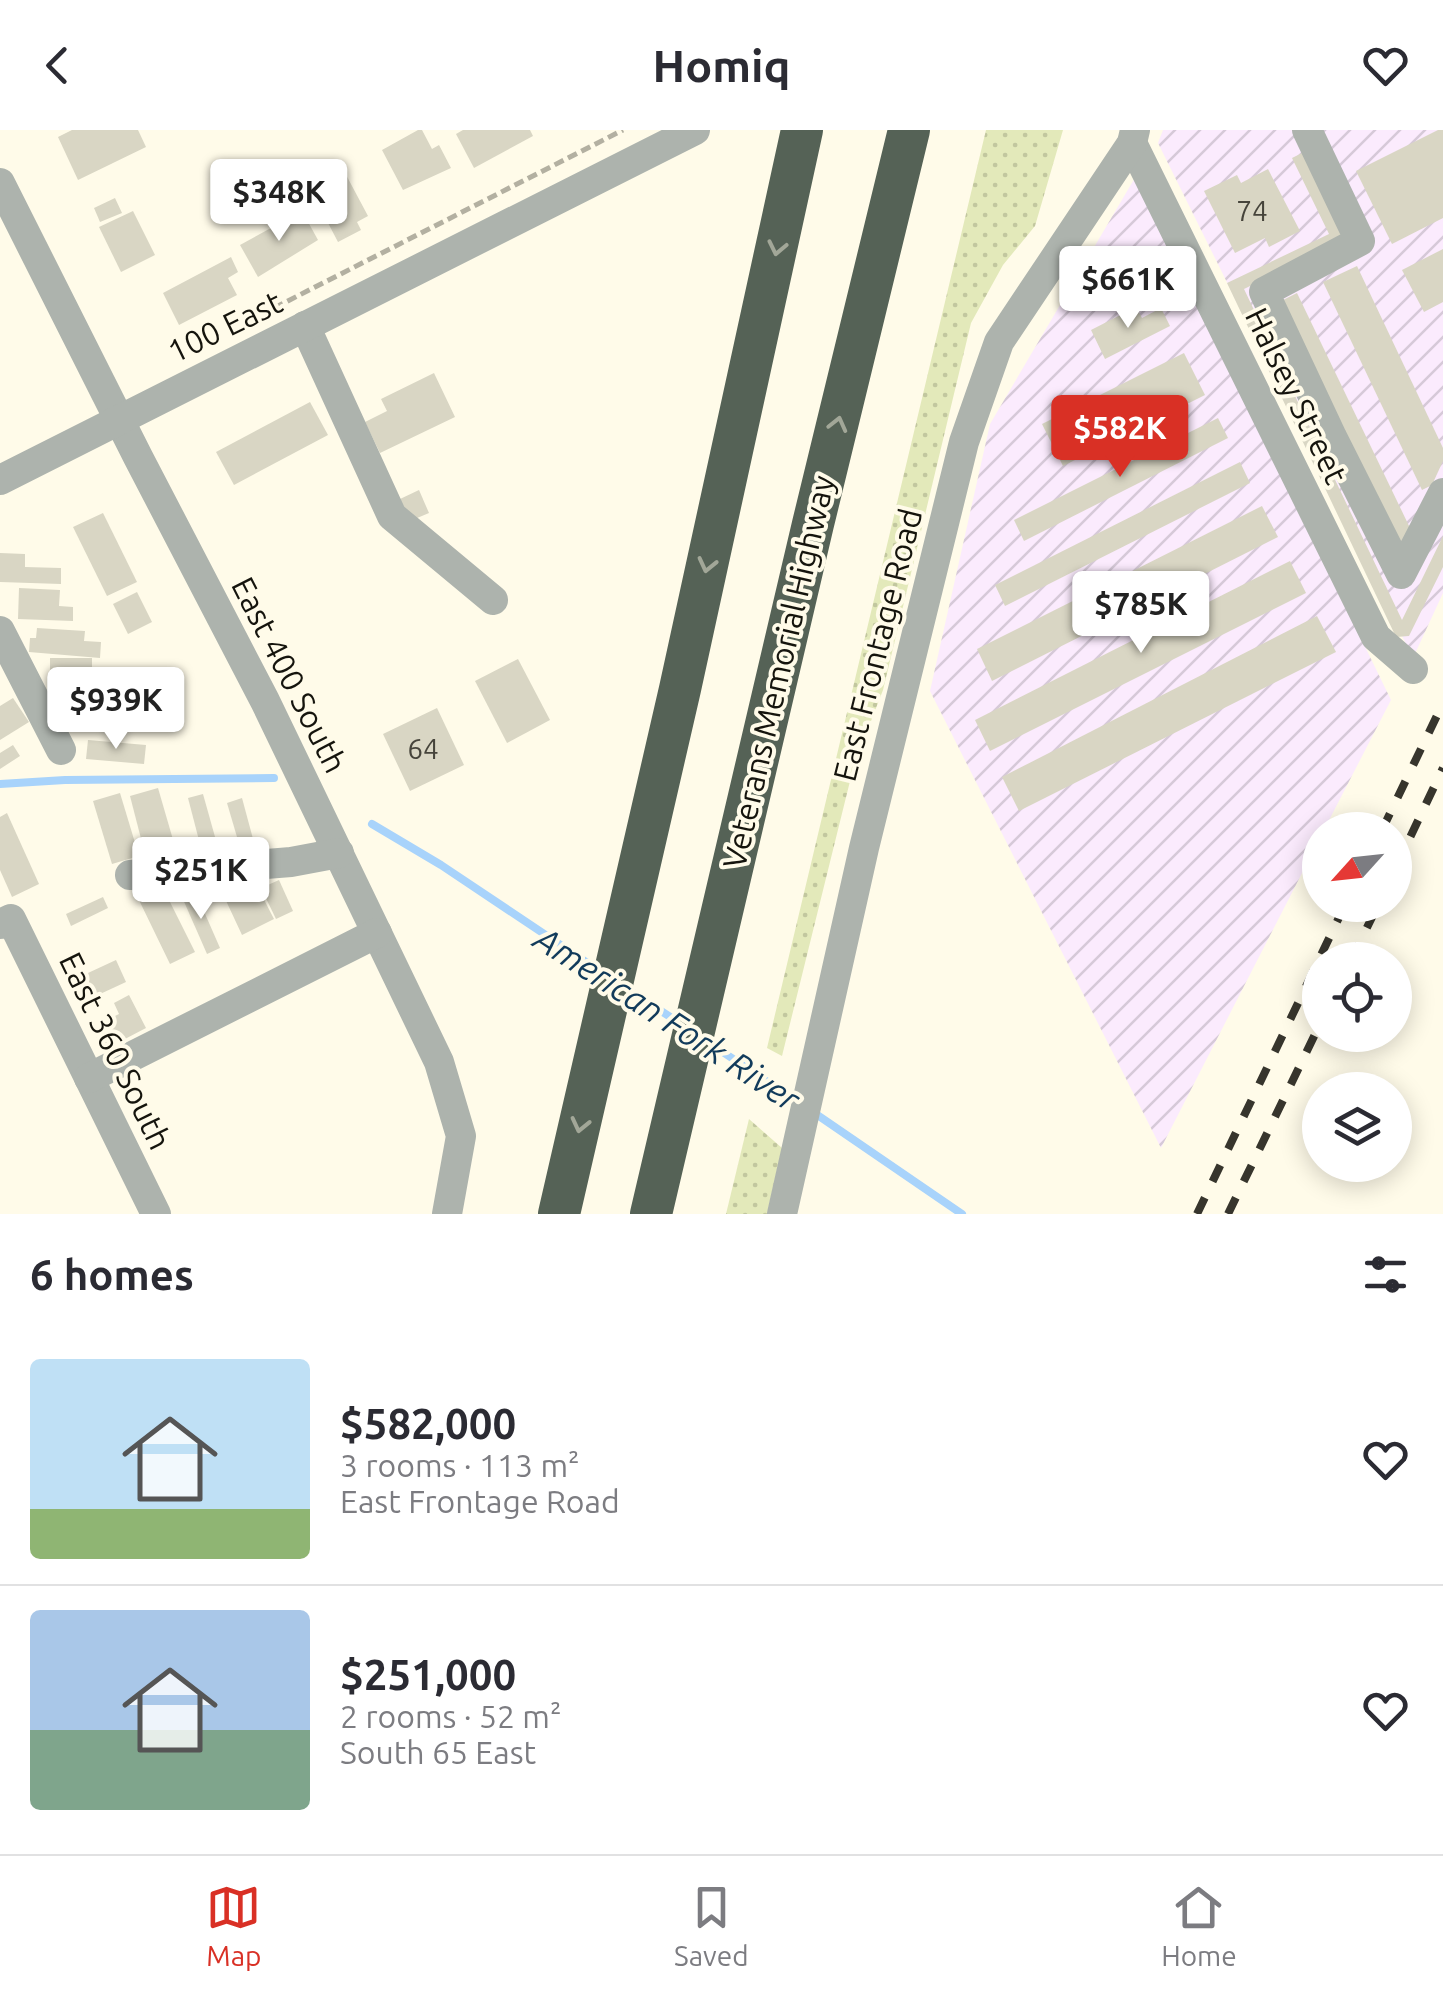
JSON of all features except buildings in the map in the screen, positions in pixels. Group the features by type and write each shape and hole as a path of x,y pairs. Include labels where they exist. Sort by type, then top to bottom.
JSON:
{"highway":[{"name":"Veterans Memorial Highway","path":"651,1214 910,130"},
{"path":"559,1214 800,141"}],"street":[{"name":"100 East","path":"0,480 695,130"},
{"path":"1308,130 1360,240 1264,292 1402,574 1443,493"},
{"name":"Halsey Street","path":"1133,136 1376,637 1413,669"},
{"name":"East Frontage Road","path":"782,1214 864,848 964,442 1000,342 1133,136"},
{"name":"East 400 South","path":"0,182 265,701 440,1062 462,1136 447,1214"},
{"path":"305,326 392,516 493,600"},
{"path":"0,631 61,750"},
{"path":"130,875 291,862 339,854"},
{"name":"East 360 South","path":"6,921 156,1214"},
{"path":"89,1078 377,933"}],"path":[{"path":"260,316 623,130"}],"shaded area":[{"path":"1163,130 1443,130 1443,593 1413,658 1158,143"},
{"path":"1136,176 1391,700 1333,812 1302,812 1302,873 1161,1148 930,691 990,424"}],"green space":[{"path":"986,130 1063,130 1035,226 1003,265 971,323 883,690 854,765 782,1056 767,1048"},
{"path":"749,1119 782,1148 767,1214 726,1214"}],"waterway":[{"name":"American Fork River","path":"0,784 274,778"},
{"name":"American Fork River","path":"372,824 441,865 601,972"},
{"name":"American Fork River","path":"626,988 681,1024"},
{"name":"American Fork River","path":"705,1040 797,1102"},
{"name":"American Fork River","path":"813,1112 962,1214"}],"railway":[{"path":"1391,812 1443,703"},
{"path":"1412,833 1443,768"},
{"path":"1197,1214 1337,922"},
{"path":"1360,942 1370,922"},
{"path":"1228,1214 1306,1052"}]}
